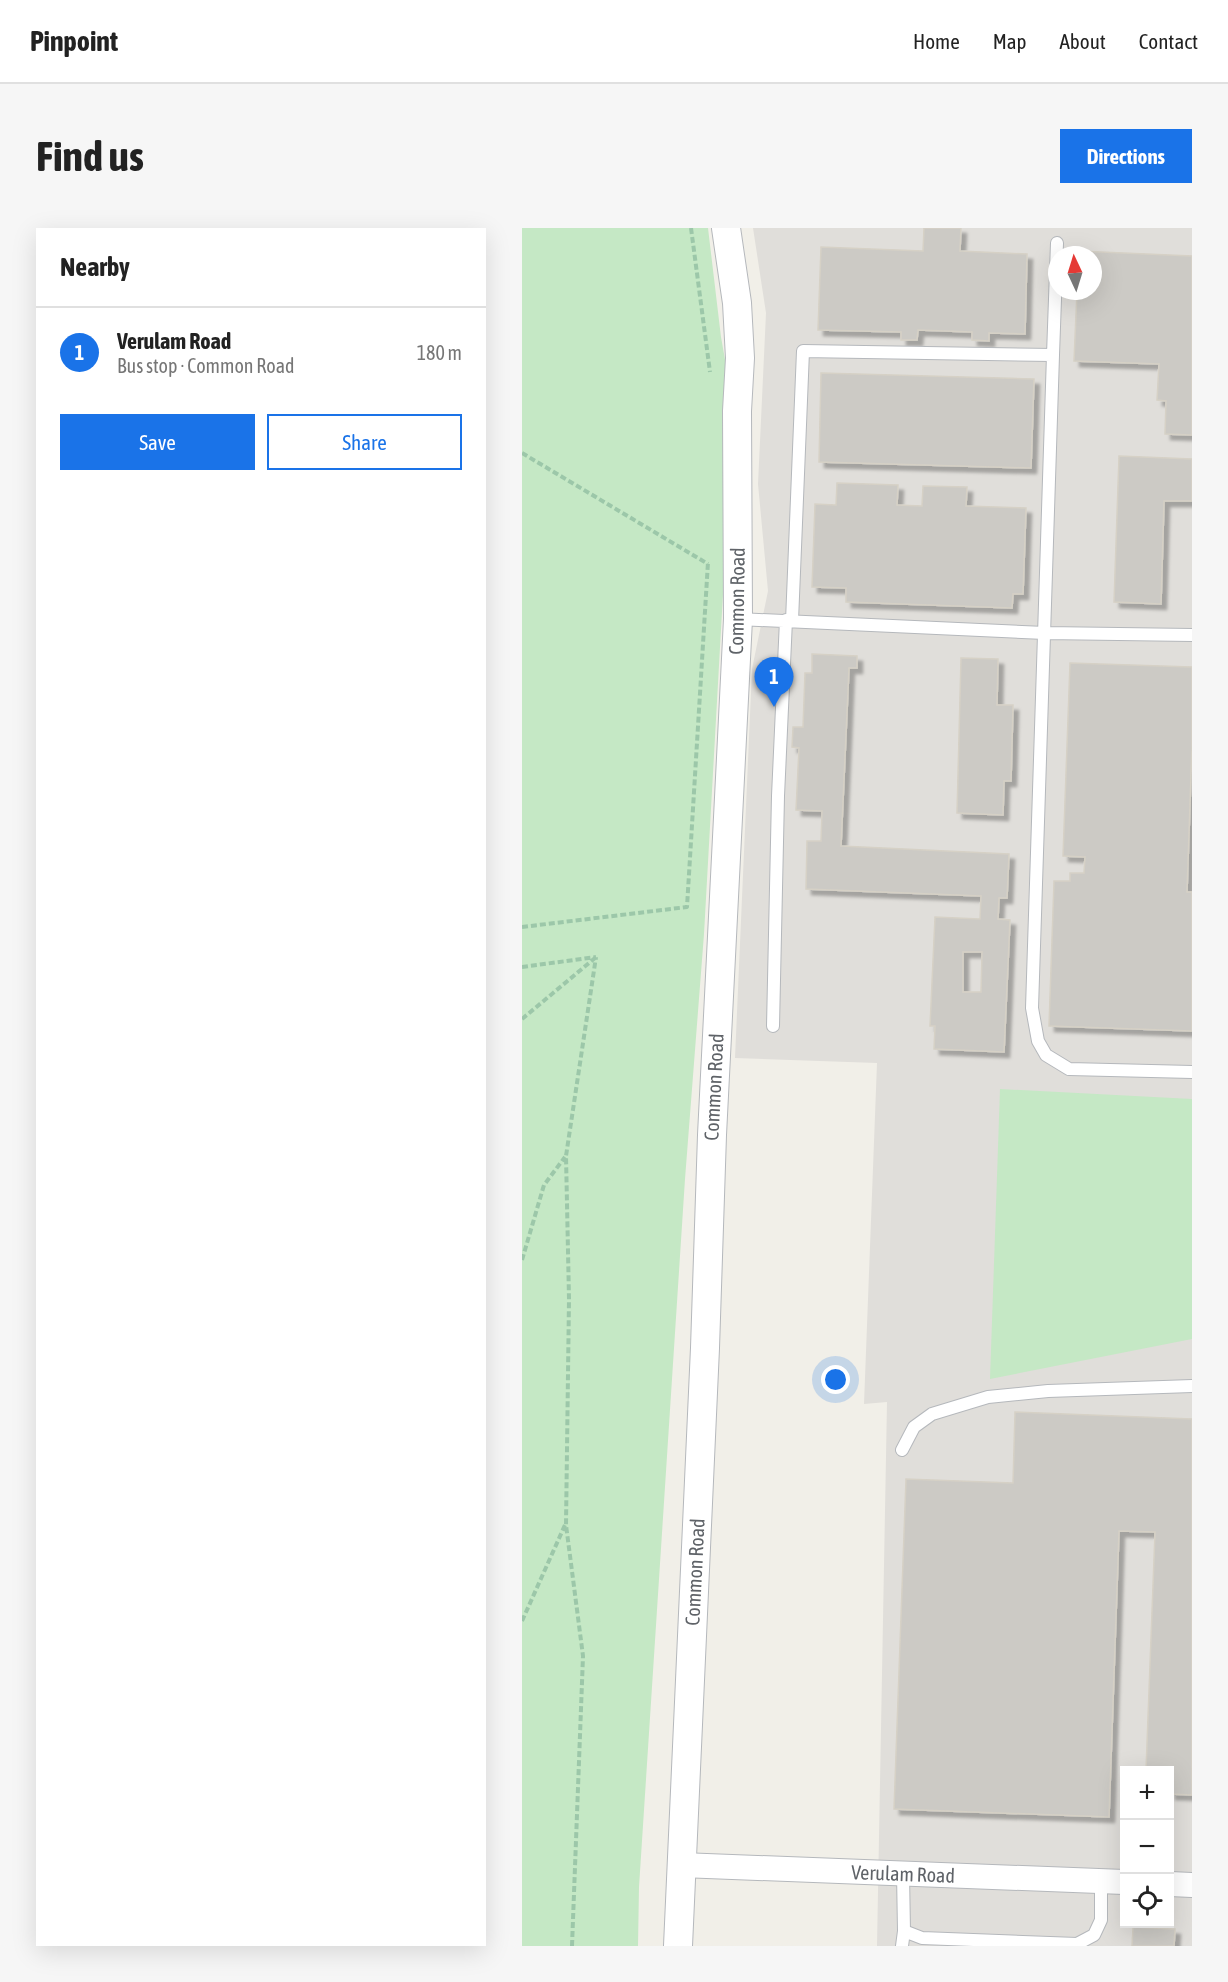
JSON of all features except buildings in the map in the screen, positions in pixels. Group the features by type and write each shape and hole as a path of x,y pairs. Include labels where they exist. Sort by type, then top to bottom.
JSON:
{"street":[{"name":"Common Road","path":"678,1946 705,1348 712,1135 738,619 737,411 740,358 737,303 726,228"},
{"name":"Verulam Road","path":"681,1864 1113,1882"},
{"path":"1174,1884 1192,1885"}],"lane":[{"path":"1057,243 1032,1008 1038,1041 1046,1055 1069,1069 1192,1072"},
{"path":"772,1026 778,796 803,351 1053,355"},
{"path":"738,619 1045,633 1192,635"},
{"path":"902,1450 915,1427 932,1414 988,1397 1048,1391 1192,1386"},
{"path":"902,1946 903,1874"},
{"path":"904,1931 922,1938 1077,1944 1095,1941 1113,1882"}],"path":[{"path":"691,228 712,381"},
{"path":"522,453 708,564"},
{"path":"522,927 687,907 709,553"},
{"path":"522,967 596,957"},
{"path":"522,1019 596,957"},
{"path":"572,1946 583,1656 566,1525 569,1299 566,1156 596,957"},
{"path":"522,1260 543,1185 566,1156"},
{"path":"522,1622 566,1525"}],"shaded area":[{"path":"753,228 1192,228 1192,1946 877,1946 887,1402 864,1404 877,1063 735,1058 752,669 768,591 758,484 766,313"}],"green space":[{"path":"522,228 708,228 721,337 732,399 704,934 685,1179 639,1887 638,1946 522,1946"},
{"path":"1000,1089 1192,1099 1192,1339 990,1379"}],"place":[{"name":"Verulam Road","path":"774,707"}]}
